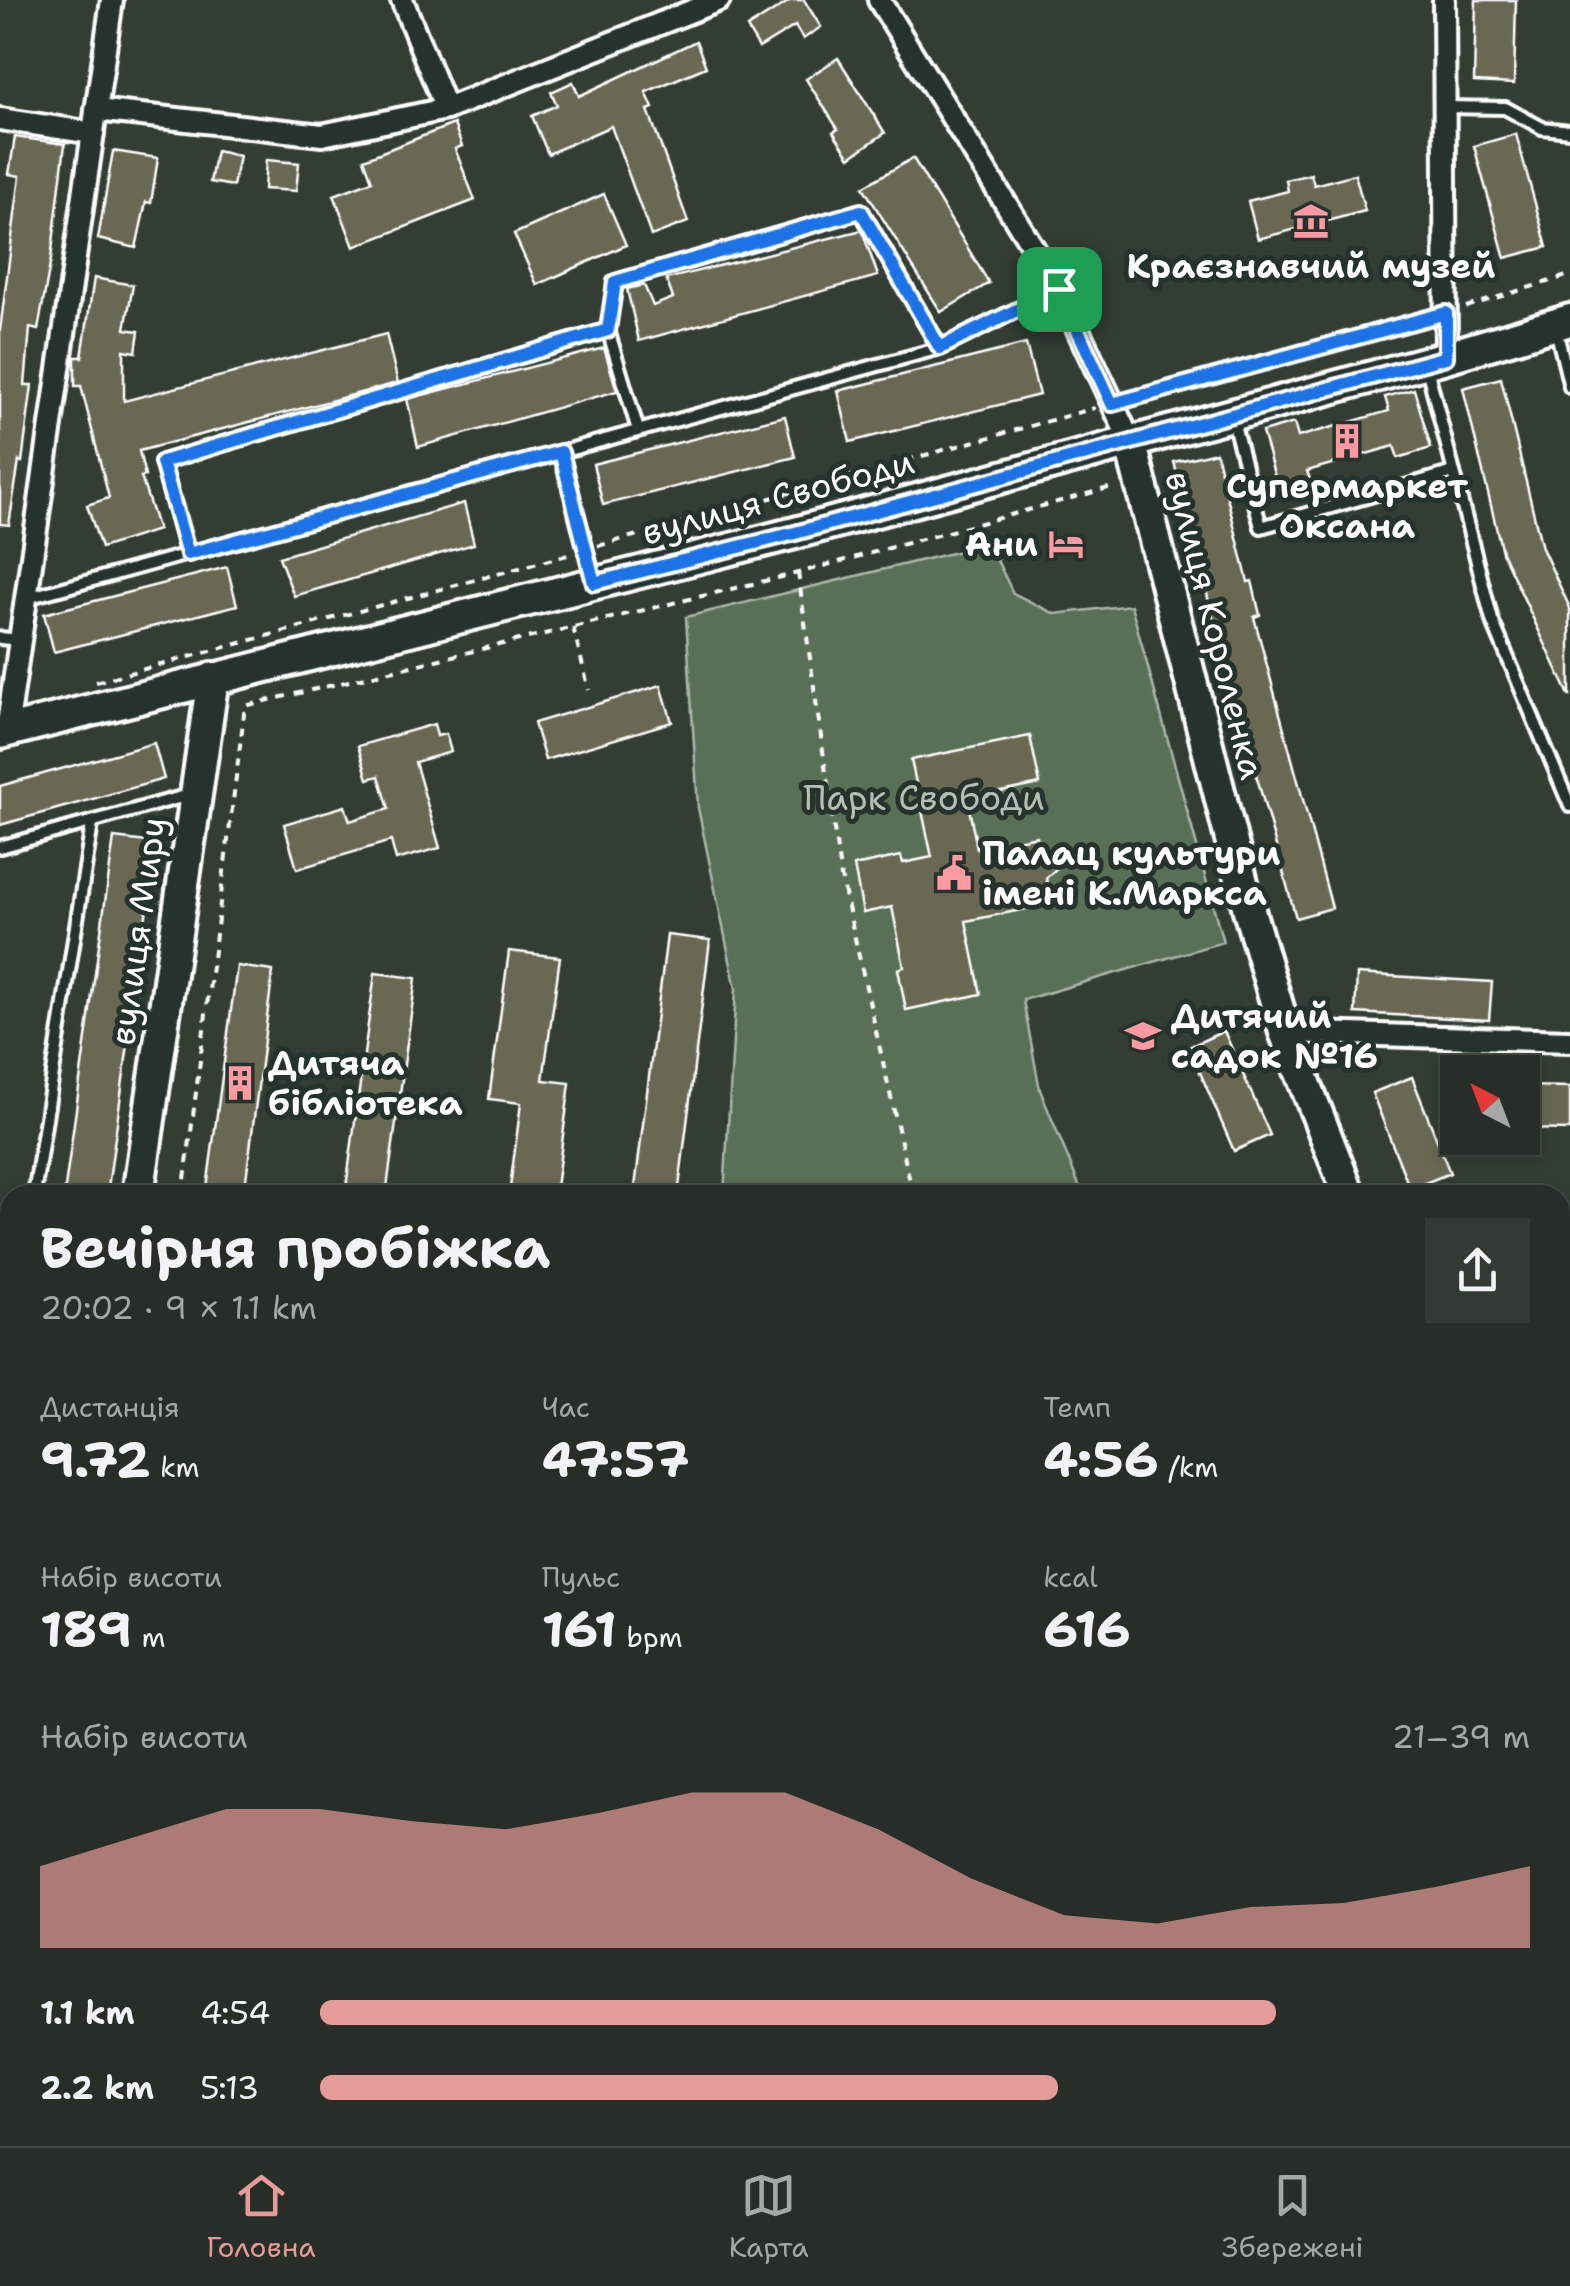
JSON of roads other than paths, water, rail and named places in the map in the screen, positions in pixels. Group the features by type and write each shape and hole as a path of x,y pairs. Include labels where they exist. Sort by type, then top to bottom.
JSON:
{"main road":[{"name":"вулиця Свободи","path":"4,732 795,533 1436,360 1562,322"},
{"name":"вулиця Короленка","path":"1130,442 1250,914 1285,1032 1345,1185"},
{"name":"вулиця Миру","path":"139,1185 213,678"}],"street":[{"path":"4,732 10,639 26,598 112,0"},
{"path":"402,0 446,109"},
{"path":"96,110 322,136 446,109 719,0"},
{"name":"вулиця Короленка","path":"879,0 1059,289 1130,442"},
{"path":"1436,360 1446,313 1444,0"},
{"path":"0,119 93,133"},
{"path":"1285,1032 1570,1041"}],"lane":[{"path":"1444,106 1505,108 1542,128 1570,132"},
{"path":"638,430 608,330 615,282 861,211 940,348"},
{"path":"26,598 940,348 1059,289"},
{"path":"1562,322 1570,386"},
{"path":"188,554 162,462 608,330"},
{"path":"1436,360 1454,472 1492,620 1570,806"},
{"path":"1232,414 1262,527 1454,472"},
{"path":"561,452 594,583"},
{"path":"0,847 195,794"},
{"path":"36,1185 92,824"}],"place":[{"name":"Краєзнавчий музей","path":"1311,221"},
{"name":"Супермаркет Оксана","path":"1347,441"},
{"name":"Ани","path":"1066,544"},
{"name":"Палац культури імені К.Маркса","path":"954,873"},
{"name":"Дитячий садок №16","path":"1143,1036"},
{"name":"Дитяча бібліотека","path":"240,1083"}],"park label":[{"name":"Парк Свободи","path":"924,798"}]}
